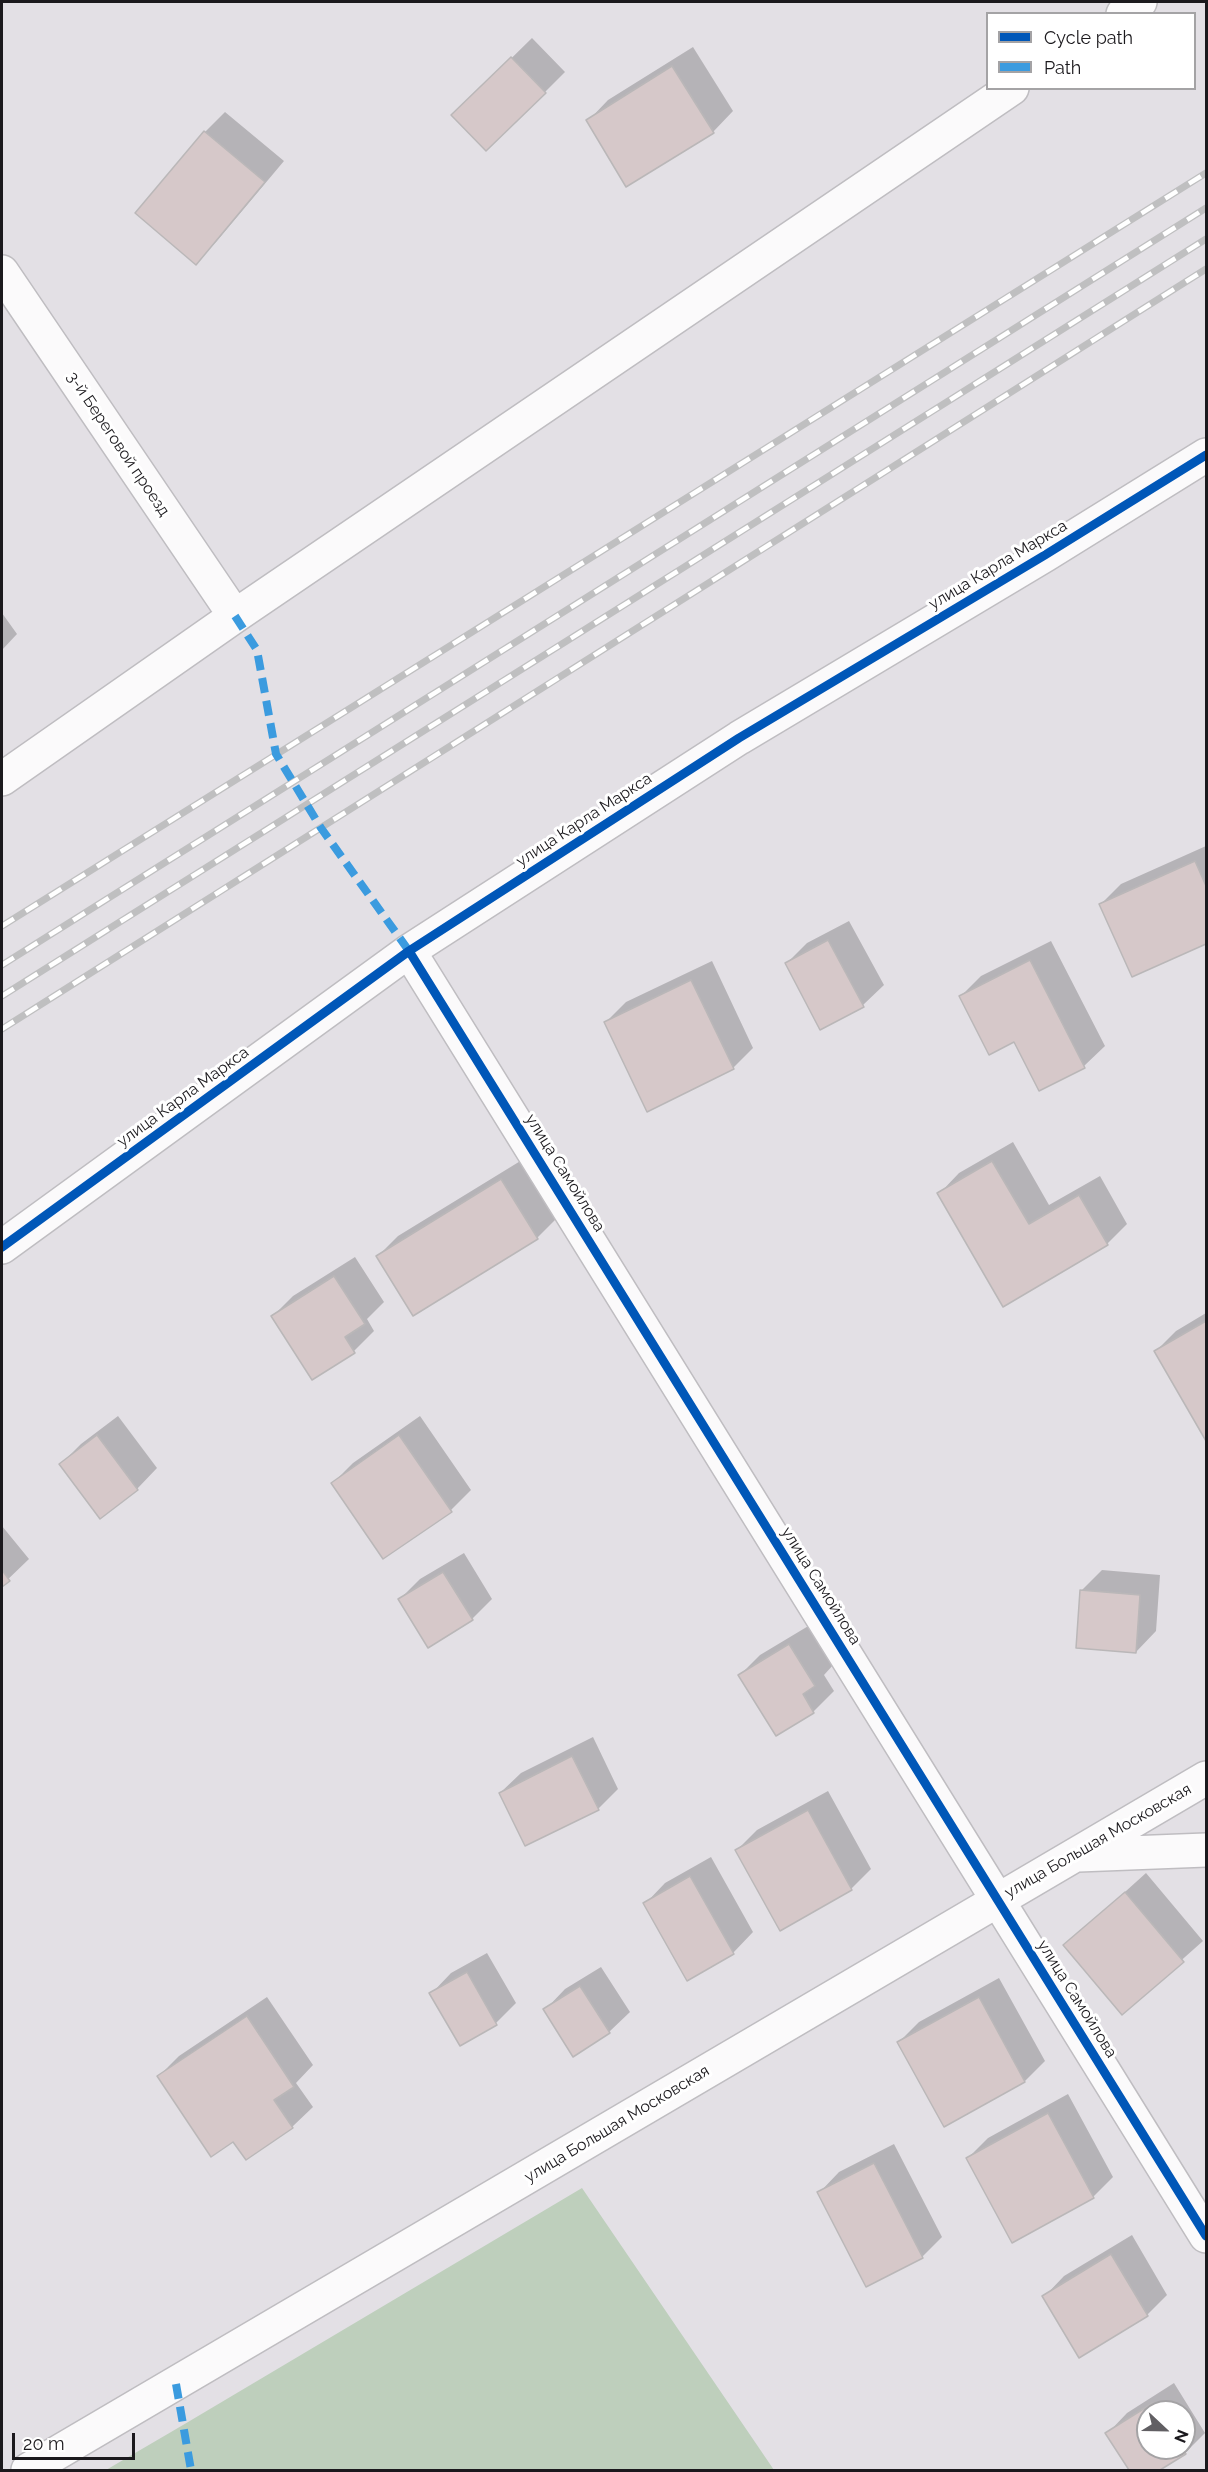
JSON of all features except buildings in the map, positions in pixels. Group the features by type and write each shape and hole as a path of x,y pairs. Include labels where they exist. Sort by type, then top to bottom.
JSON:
{"street":[{"path":"1126,12 1140,2"},
{"path":"2,779 235,616 1009,90"},
{"name":"3-й Береговой проезд","path":"2,272 235,616"},
{"name":"улица Карла Маркса","path":"2,1247 410,951 739,738 1045,555 1206,455"},
{"name":"улица Самойлова","path":"410,951 1206,2236"},
{"name":"улица Большая Московская","path":"28,2470 1206,1778"},
{"path":"1073,1856 1206,1850"}],"green space":[{"path":"582,2188 774,2470 106,2470 183,2425"}],"railway":[{"path":"2,926 1206,173"},
{"path":"2,965 1206,208"},
{"path":"2,996 1206,239"},
{"path":"2,1029 1206,269"}],"marked path":[{"path":"235,616 257,650 276,754 321,828 409,951"},
{"path":"176,2384 191,2470"}],"cycle path":[{"path":"2,1247 409,951 739,738 1045,555 1206,455"},
{"path":"409,951 1206,2236"}]}
